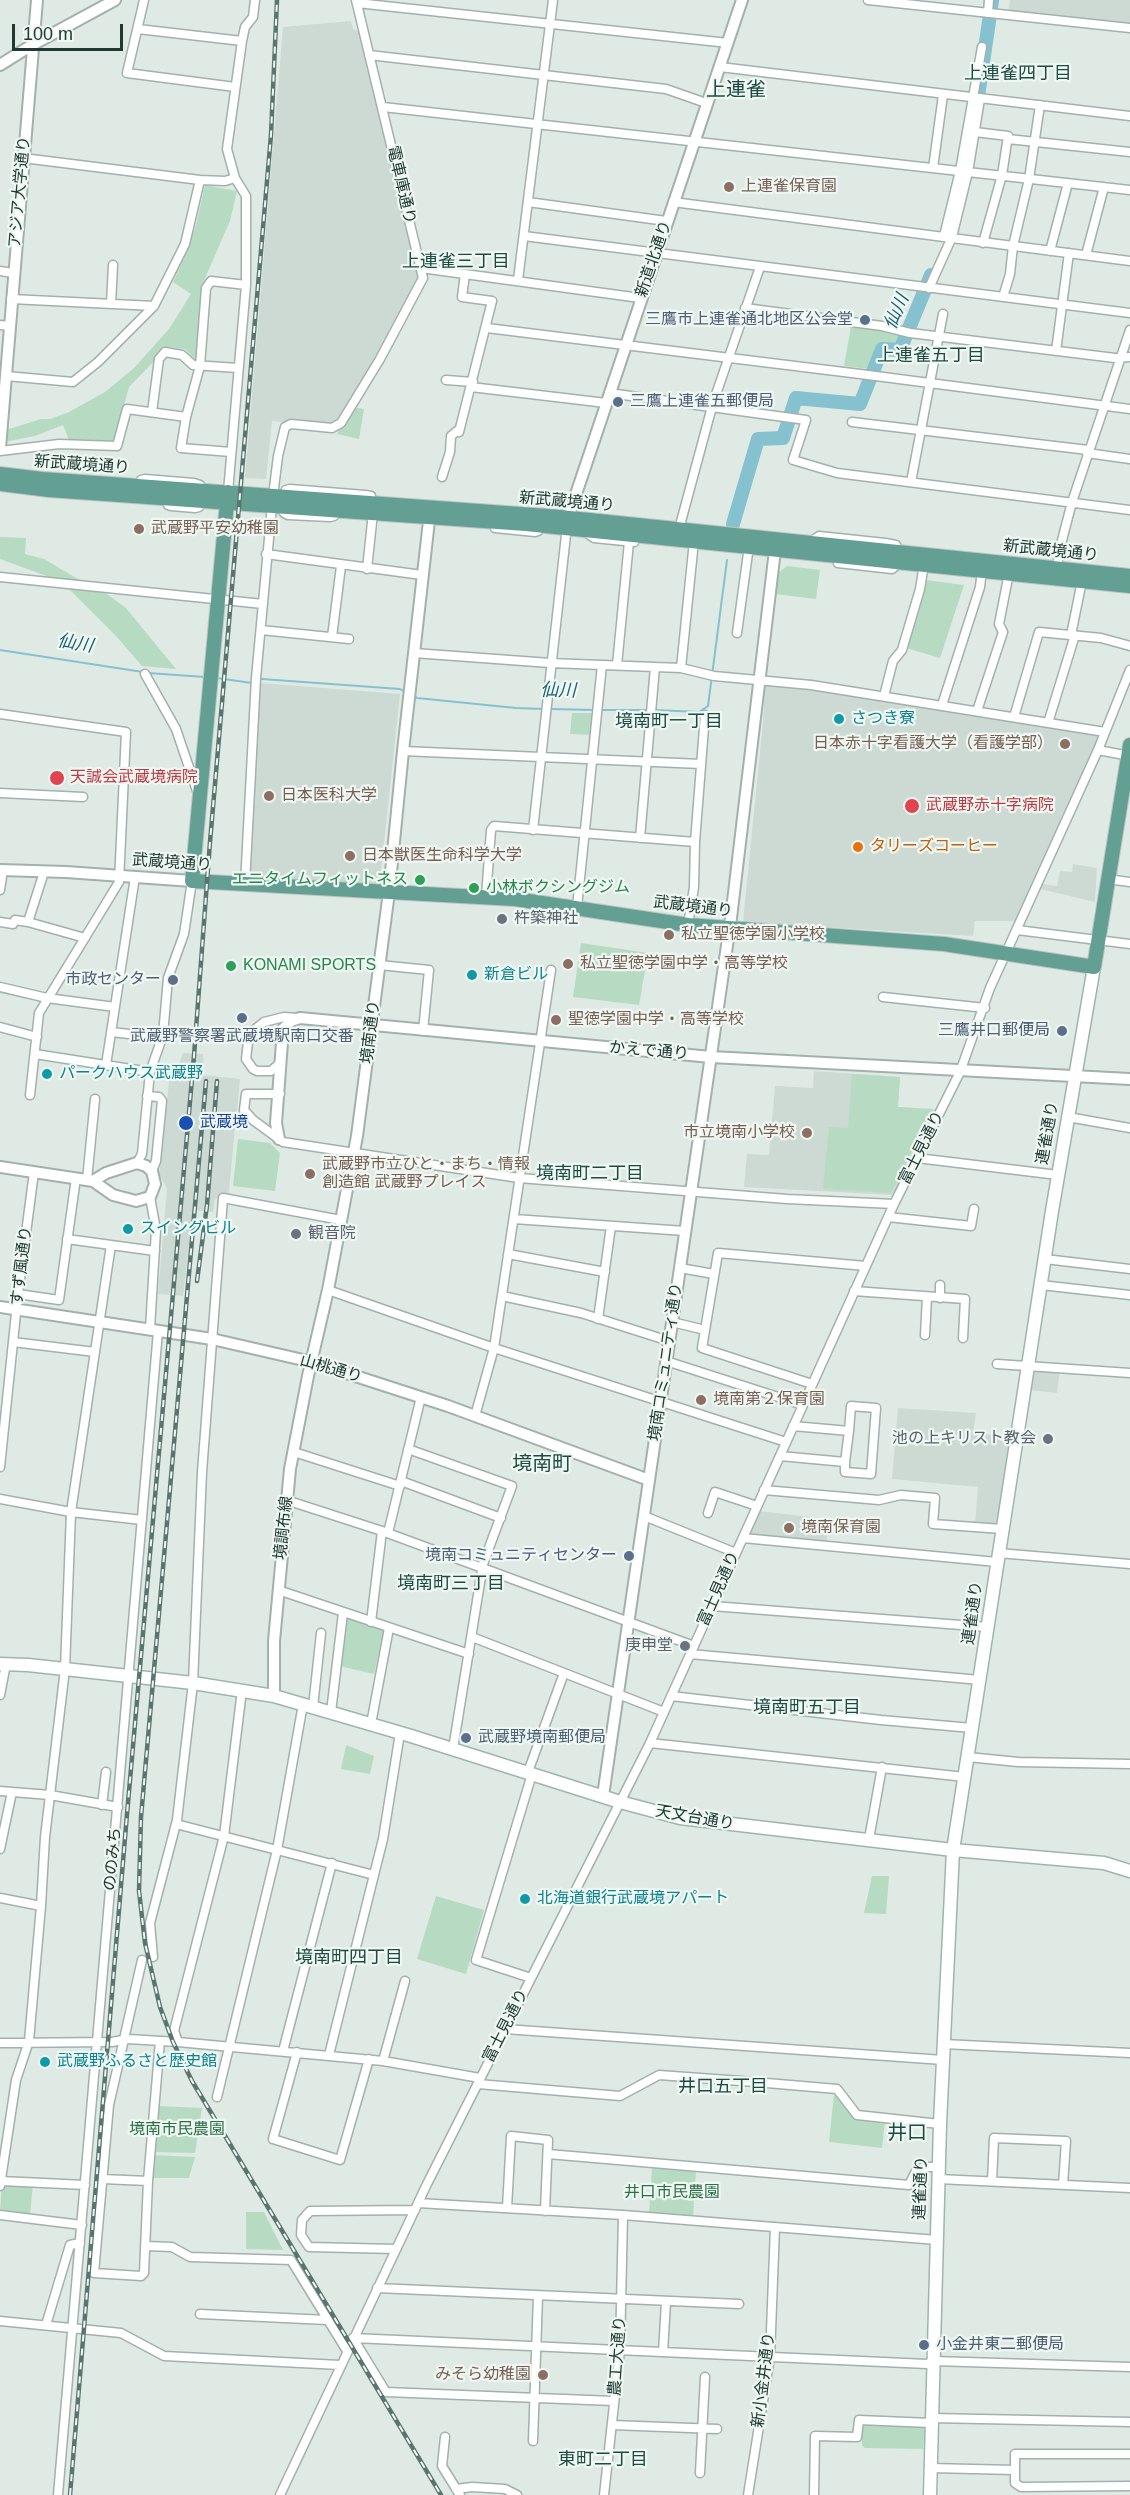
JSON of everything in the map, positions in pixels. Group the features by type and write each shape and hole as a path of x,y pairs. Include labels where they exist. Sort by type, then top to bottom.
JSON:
{"main road":[{"name":"新武蔵境通り","path":"0,474 139,486 202,496"},
{"name":"新武蔵境通り","path":"0,484 166,498 227,497 430,512 567,523 748,546 776,544"},
{"path":"192,881 227,497"},
{"name":"新武蔵境通り","path":"278,501 337,510 372,508"},
{"name":"新武蔵境通り","path":"430,512 469,520 541,525 567,523 588,530 776,544 1130,576"},
{"name":"新武蔵境通り","path":"900,557 924,564 1130,586"},
{"name":"連雀通り","path":"930,2495 938,2173 953,1850 1058,1175 1129,752"},
{"name":"武蔵境通り","path":"192,881 486,897 578,907 687,925 935,943 1094,967"},
{"name":"天文台通り","path":"3,1664 193,1683 274,1696 620,1802 680,1818 953,1850 1104,1863 1130,1871"}],"street":[{"name":"アジア大学通り","path":"0,449 6,376 5,325 14,273 37,0"},
{"path":"144,0 127,73 235,87"},
{"path":"227,497 246,285 246,196 235,178 227,149 242,41 245,27 252,17 255,0"},
{"path":"518,280 553,0"},
{"name":"新道北通り","path":"567,523 741,0"},
{"path":"868,0 1130,28"},
{"path":"989,0 990,13"},
{"path":"0,65 110,1"},
{"path":"357,2 728,43"},
{"name":"電車庫通り","path":"278,501 279,448 285,427 291,424 332,428 341,423 357,399 423,278 357,2"},
{"path":"138,28 242,41"},
{"path":"964,172 982,47"},
{"path":"369,55 666,89 706,103"},
{"path":"720,67 1130,116"},
{"path":"933,168 943,95"},
{"path":"925,287 948,237 975,132 976,98"},
{"path":"1003,297 1010,274 1013,246 1029,180 1041,105"},
{"path":"383,107 1130,190"},
{"path":"975,132 1008,136 1008,139 1130,152"},
{"path":"983,243 1002,175 1008,139"},
{"path":"23,158 200,180 225,181 235,178"},
{"path":"6,376 73,382 98,362 154,306 185,244 200,180"},
{"path":"1050,251 1068,183"},
{"path":"1086,255 1104,187"},
{"path":"528,202 666,221"},
{"path":"673,202 1130,261"},
{"path":"524,236 1130,313"},
{"path":"1056,351 1069,253"},
{"path":"111,303 113,265"},
{"path":"681,668 687,537 711,408 760,267"},
{"path":"421,268 640,298"},
{"path":"0,272 14,273"},
{"path":"442,477 450,452 451,436 459,432 492,301 462,297 465,274"},
{"path":"231,452 182,448 186,417 200,366 207,288 211,281 246,285"},
{"path":"11,299 154,306"},
{"path":"745,308 882,326 900,332 1119,358 1130,357"},
{"path":"911,482 943,314"},
{"path":"487,328 1130,409"},
{"path":"1057,569 1059,552 1087,452 1130,330"},
{"path":"152,412 159,359 165,352 182,355 188,363 200,366 238,368"},
{"path":"446,380 806,420 793,460 837,473 1130,510"},
{"path":"0,449 59,444 117,446 127,409 186,417"},
{"path":"852,422 1130,459"},
{"path":"245,884 266,554 278,501"},
{"path":"367,569 372,508"},
{"name":"境南通り","path":"312,1362 342,1220 372,1026 389,892 430,512"},
{"path":"533,830 567,523"},
{"path":"588,530 588,534 594,538 629,542 683,543 687,537"},
{"path":"617,665 629,542"},
{"name":"境南コミュニティ通り","path":"603,1796 730,928 776,544"},
{"path":"737,633 748,546"},
{"path":"266,554 341,566 422,575"},
{"path":"885,696 893,661 902,650 920,588 924,564"},
{"path":"332,637 341,566"},
{"path":"942,705 980,587 982,570"},
{"path":"977,711 1003,632 999,624 1009,573"},
{"path":"0,577 263,604"},
{"path":"1048,723 1073,635 1082,581"},
{"path":"261,630 349,639"},
{"path":"1014,717 1039,632 1101,638 1130,646"},
{"path":"414,653 550,663 681,668 710,675 791,682 885,696 1105,732"},
{"path":"578,907 602,665"},
{"path":"640,838 655,667"},
{"name":"富士見通り","path":"280,2495 416,2206 650,1743 894,1204 960,1072 985,1008 990,988 1098,750 1130,670"},
{"path":"145,674 176,729 200,800"},
{"path":"0,714 126,732 119,882 39,1013 30,1095"},
{"path":"687,925 694,887 695,842 705,715"},
{"path":"1098,750 1129,752"},
{"path":"403,751 701,764"},
{"path":"0,793 83,797"},
{"path":"486,897 490,830 494,826 695,842"},
{"path":"0,890 2,870"},
{"name":"武蔵境通り","path":"2,870 192,881"},
{"path":"28,922 44,872"},
{"path":"106,1065 135,877"},
{"path":"1107,879 1130,882"},
{"path":"137,1163 142,1154 150,1072 162,1038 168,978 184,934 192,881"},
{"path":"0,922 14,924 15,920 28,922 85,938"},
{"path":"1017,930 1130,944"},
{"path":"379,964 429,970 423,1030"},
{"path":"475,1416 494,1348 551,969"},
{"path":"0,987 47,998 115,1007"},
{"path":"883,997 985,1008"},
{"path":"279,1064 271,1071 257,1071 246,1059 248,1042 254,1030 264,1022 284,1017 300,1018"},
{"path":"279,1139 276,1123 280,1094 279,1064 284,1029 291,1021 300,1018"},
{"name":"かえで通り","path":"300,1018 711,1057 960,1072 1130,1079"},
{"path":"272,1019 284,1029"},
{"path":"0,1027 37,1037"},
{"path":"112,1032 162,1038"},
{"path":"35,1054 150,1072"},
{"path":"280,1094 248,1094 245,1096 244,1110 252,1120 279,1139 519,1178 691,1192 894,1204"},
{"path":"0,1167 85,1180 123,1199 136,1201 150,1197 155,1184 152,1171 156,1161 162,1101 159,1097 147,1096"},
{"path":"18,1294 59,1300 67,1239 85,1180 95,1099"},
{"path":"1068,1117 1130,1128"},
{"path":"917,1158 1058,1175"},
{"path":"85,1180 137,1163 152,1171"},
{"name":"すず風通り","path":"0,1467 16,1310 34,1172"},
{"path":"104,1189 106,1173"},
{"name":"ののみち","path":"58,2495 142,1520 154,1330 155,1217 150,1197"},
{"path":"153,1957 150,1923 176,1824 193,1683 199,1527 223,1198 342,1220"},
{"path":"888,1217 971,1226 974,1209"},
{"path":"514,1219 685,1231"},
{"path":"598,1318 611,1226"},
{"path":"67,1239 155,1251"},
{"path":"0,2186 16,2080 29,2041 45,1837 65,1669 71,1512 111,1245"},
{"path":"812,1384 702,1348 718,1253 866,1266"},
{"path":"508,1254 605,1272"},
{"path":"1045,1258 1130,1269"},
{"path":"680,1268 714,1274"},
{"path":"940,1285 940,1298"},
{"path":"1041,1285 1130,1294"},
{"path":"328,1290 494,1348 786,1442"},
{"path":"854,1291 965,1299 963,1338"},
{"path":"502,1296 598,1318 669,1341"},
{"path":"925,1335 927,1297"},
{"name":"山桃通り","path":"0,1307 212,1339 312,1362 421,1397 649,1480"},
{"path":"672,1322 705,1330"},
{"path":"13,1342 95,1352"},
{"name":"境調布線","path":"274,1696 274,1641 286,1500 312,1362"},
{"path":"666,1362 803,1405"},
{"path":"997,1364 1130,1373"},
{"path":"371,1622 385,1532 401,1483 421,1397"},
{"path":"851,1406 876,1408 871,1474 845,1472 845,1462 851,1406"},
{"path":"793,1426 849,1431"},
{"path":"408,1449 512,1486 482,1568 453,1749"},
{"path":"294,1452 401,1483 501,1518"},
{"path":"780,1456 845,1462"},
{"path":"764,1490 879,1500 901,1496 935,1498 933,1524 1002,1529"},
{"path":"708,1513 715,1492 757,1506"},
{"path":"0,1499 71,1512 142,1520"},
{"path":"286,1500 385,1532 628,1622 692,1650 980,1680"},
{"path":"644,1516 736,1553"},
{"path":"743,1538 998,1558 1130,1564"},
{"path":"278,1590 469,1654"},
{"path":"712,1606 987,1627"},
{"path":"331,1712 343,1613"},
{"path":"371,1724 389,1628"},
{"path":"217,2097 277,1850 321,1633"},
{"path":"472,1636 664,1712"},
{"path":"0,1695 3,1664"},
{"path":"531,1978 476,1960 530,1773 564,1673"},
{"path":"178,2042 174,2031 224,1836 242,1690"},
{"path":"671,1696 972,1728"},
{"path":"329,2055 383,1839 400,1733"},
{"path":"650,1743 965,1777"},
{"path":"968,1757 1018,1762 1130,1764"},
{"path":"868,1839 882,1767"},
{"path":"102,1805 106,1772"},
{"path":"0,1791 50,1795 118,1807"},
{"path":"0,1849 12,1792"},
{"path":"176,1824 374,1875"},
{"path":"283,2050 332,1863"},
{"path":"0,1898 41,1906"},
{"path":"142,1960 109,2105 94,2273 141,2276 144,2273 148,2181 160,2041"},
{"path":"383,2061 405,1981"},
{"path":"505,2028 943,2060"},
{"path":"0,2043 97,2042 128,2039 283,2050 383,2061 479,2081 620,2096 659,2075 837,2089 857,2115 940,2124"},
{"path":"943,2044 1130,2054"},
{"path":"297,2052 273,2139 340,2160 369,2059"},
{"path":"507,2208 511,2136 548,2140 545,2211"},
{"path":"992,2181 994,2138 1066,2141 1063,2185"},
{"path":"548,2154 909,2185 916,2171 924,2167 938,2173 992,2181 1130,2188"},
{"path":"102,2179 148,2181"},
{"path":"1,2181 86,2185"},
{"path":"396,2249 309,2247 301,2235 302,2220 310,2211 416,2206 507,2208 937,2240"},
{"path":"0,2215 82,2225"},
{"name":"農工大通り","path":"604,2495 620,2350 623,2216"},
{"name":"新小金井通り","path":"748,2495 770,2357 775,2227"},
{"path":"46,2325 70,2245 80,2244"},
{"path":"146,2246 172,2247 190,2257 291,2260 347,2351"},
{"path":"377,2288 621,2301 739,2304"},
{"path":"533,2441 538,2296"},
{"path":"663,2352 666,2302"},
{"path":"200,2314 327,2320"},
{"path":"0,2321 121,2333 164,2356 340,2365"},
{"path":"353,2338 927,2364 933,2361 1130,2367"},
{"path":"353,2338 386,2392 614,2401"},
{"path":"700,2473 705,2377"},
{"path":"814,2495 815,2436 857,2437 859,2420 1130,2422"},
{"path":"612,2425 717,2429"},
{"path":"445,2437 442,2466 458,2492 472,2487 505,2489 517,2495"},
{"path":"1130,2454 1015,2454 1015,2483 1021,2487 1130,2487"},
{"path":"930,2468 1015,2470"}],"shaded area":[{"path":"1010,0 1130,0 1130,26 1008,15"},
{"path":"351,21 353,29 361,33 418,278 348,405 335,422 326,426 272,421 266,479 245,478 283,27"},
{"path":"260,683 400,694 380,881 375,885 253,877 248,872"},
{"name":"武蔵野赤十字病院","path":"765,683 942,705 1101,736 1017,921 975,921 973,936 743,922"},
{"path":"1073,864 1097,868 1095,902 1040,889 1043,884 1057,886 1060,871 1072,872"},
{"path":"183,1053 203,1054 204,1075 240,1079 228,1200 215,1198 213,1212 193,1210 183,1296 158,1294 167,1189 159,1174 170,1073 176,1072"},
{"path":"814,1071 900,1077 898,1107 937,1109 893,1195 744,1187 747,1154 769,1155 775,1086 813,1088"},
{"path":"1032,1369 1060,1370 1057,1393 1029,1390"},
{"path":"898,1408 976,1413 973,1433 1012,1437 998,1525 975,1523 978,1487 892,1479"},
{"name":"境南保育園","path":"758,1511 830,1519 826,1545 746,1536"}],"green space":[{"path":"205,185 237,191 230,221 202,285 196,360 185,349 168,347 129,387 114,441 69,440 63,425 35,436 4,442 6,430 69,412 105,392 134,368 169,329 191,294 173,282 196,225"},
{"path":"851,326 901,334 895,348 879,347 869,369 844,366"},
{"path":"352,407 364,409 359,439 337,434"},
{"path":"0,537 26,538 25,554 44,559 83,582 52,578 0,559"},
{"path":"787,566 820,570 816,599 775,594 778,573"},
{"path":"926,580 964,585 940,658 906,648"},
{"path":"67,587 103,591 126,608 176,669 142,666"},
{"path":"572,713 596,713 593,735 570,734"},
{"path":"581,943 648,953 639,1005 573,997"},
{"path":"852,1074 900,1077 898,1107 932,1109 891,1193 823,1189 829,1127 848,1128"},
{"path":"238,1139 270,1143 280,1153 275,1191 233,1186"},
{"path":"345,1617 384,1630 374,1674 339,1666"},
{"path":"346,1745 374,1756 370,1774 341,1769"},
{"path":"872,1876 889,1876 886,1914 864,1913"},
{"path":"436,1896 484,1910 466,1974 417,1959"},
{"path":"834,2094 856,2118 885,2121 882,2148 829,2142"},
{"name":"境南市民農園","path":"158,2106 202,2108 195,2153 154,2152"},
{"path":"153,2155 195,2157 189,2178 151,2178"},
{"name":"井口市民農園","path":"652,2168 696,2172 693,2217 649,2214"},
{"path":"2,2183 33,2184 30,2214 0,2211"},
{"path":"246,2212 264,2212 283,2250 246,2249"},
{"path":"864,2424 925,2428 923,2449 865,2448 862,2446"}],"waterway":[{"name":"仙川","path":"976,110 992,1"},
{"name":"仙川","path":"733,524 758,439 783,438 796,398 860,404 882,349 900,350 931,275"},
{"name":"仙川","path":"655,710 699,712 708,706 727,560"},
{"name":"仙川","path":"0,650 143,672"},
{"name":"仙川","path":"148,673 205,677"},
{"name":"仙川","path":"217,678 252,683"},
{"name":"仙川","path":"262,679 400,689 405,692"},
{"name":"仙川","path":"413,696 544,709"},
{"name":"仙川","path":"550,709 595,710"},
{"name":"仙川","path":"601,710 649,710"}],"railway":[{"path":"70,2495 271,135 277,0"},
{"path":"206,1081 141,1817 139,1891 145,1943 160,2007 173,2042 192,2081 441,2495"},
{"path":"197,1281 207,1205 217,1081"}],"place":[{"name":"上連雀保育園","path":"729,187"},
{"name":"三鷹市上連雀通北地区公会堂","path":"865,320"},
{"name":"三鷹上連雀五郵便局","path":"618,402"},
{"name":"武蔵野平安幼稚園","path":"139,529"},
{"name":"さつき寮","path":"839,719"},
{"name":"日本赤十字看護大学（看護学部）","path":"1065,744"},
{"name":"天誠会武蔵境病院","path":"57,778"},
{"name":"日本医科大学","path":"269,796"},
{"name":"武蔵野赤十字病院","path":"912,806"},
{"name":"タリーズコーヒー","path":"858,847"},
{"name":"日本獣医生命科学大学","path":"350,856"},
{"name":"エニタイムフィットネス","path":"420,880"},
{"name":"小林ボクシングジム","path":"474,888"},
{"name":"杵築神社","path":"502,919"},
{"name":"私立聖徳学園小学校","path":"669,935"},
{"name":"私立聖徳学園中学・高等学校","path":"568,964"},
{"name":"KONAMI SPORTS","path":"231,966"},
{"name":"新倉ビル","path":"472,975"},
{"name":"市政センター","path":"173,980"},
{"name":"武蔵野警察署武蔵境駅南口交番","path":"242,1018"},
{"name":"聖徳学園中学・高等学校","path":"556,1020"},
{"name":"三鷹井口郵便局","path":"1062,1031"},
{"name":"パークハウス武蔵野","path":"47,1074"},
{"name":"武蔵境","path":"186,1123"},
{"name":"市立境南小学校","path":"807,1133"},
{"name":"武蔵野市立ひと・まち・情報 創造館 武蔵野プレイス","path":"310,1174"},
{"name":"スイングビル","path":"128,1229"},
{"name":"観音院","path":"296,1234"},
{"name":"境南第２保育園","path":"701,1400"},
{"name":"池の上キリスト教会","path":"1048,1439"},
{"name":"境南保育園","path":"789,1528"},
{"name":"境南コミュニティセンター","path":"629,1556"},
{"name":"庚申堂","path":"685,1646"},
{"name":"武蔵野境南郵便局","path":"466,1738"},
{"name":"北海道銀行武蔵境アパート","path":"525,1899"},
{"name":"武蔵野ふるさと歴史館","path":"45,2062"},
{"name":"小金井東二郵便局","path":"924,2345"},
{"name":"みそら幼稚園","path":"543,2375"}],"district":[{"name":"上連雀四丁目","path":"1018,74"},
{"name":"上連雀","path":"736,90"},
{"name":"上連雀三丁目","path":"456,262"},
{"name":"上連雀五丁目","path":"931,356"},
{"name":"境南町一丁目","path":"669,722"},
{"name":"境南町二丁目","path":"590,1174"},
{"name":"境南町","path":"542,1464"},
{"name":"境南町三丁目","path":"451,1584"},
{"name":"境南町五丁目","path":"807,1708"},
{"name":"境南町四丁目","path":"349,1958"},
{"name":"井口五丁目","path":"723,2087"},
{"name":"井口","path":"907,2133"},
{"name":"東町二丁目","path":"603,2460"}]}
